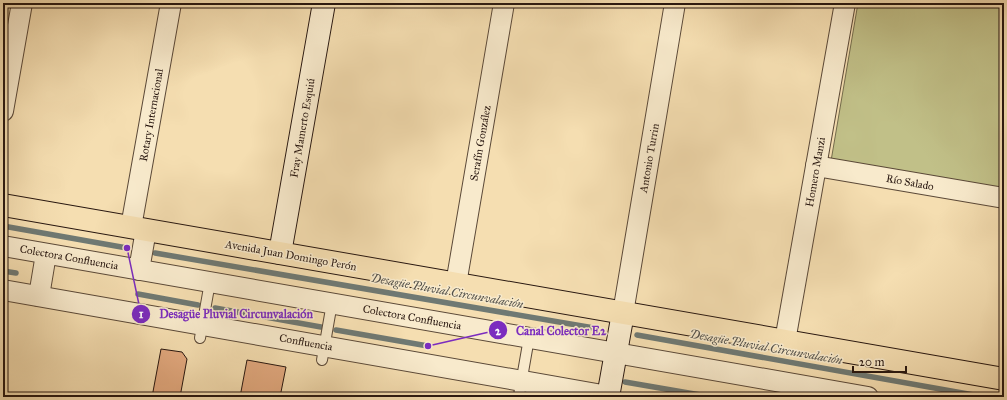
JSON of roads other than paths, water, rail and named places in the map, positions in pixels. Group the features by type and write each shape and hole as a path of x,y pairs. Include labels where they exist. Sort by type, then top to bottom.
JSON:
{"main road":[{"name":"Avenida Juan Domingo Perón","path":"3,205 1004,379"}],"street":[{"path":"3,111 22,3"},
{"name":"Rotary Internacional","path":"138,270 138,229 170,3"},
{"name":"Fray Mamerto Esquiú","path":"280,253 324,3"},
{"name":"Serafín González","path":"456,284 504,3"},
{"name":"Antonio Turrin","path":"623,313 675,3"},
{"name":"Homero Manzi","path":"785,341 816,166 840,4"},
{"name":"Río Salado","path":"816,166 1004,198"},
{"name":"Colectora Confluencia","path":"3,246 868,397"},
{"path":"39,296 46,254"},
{"name":"Confluencia","path":"3,290 39,296 76,309 323,353 521,387 610,396"},
{"path":"610,396 623,313"}],"lane":[{"path":"201,331 210,282"},
{"path":"323,353 332,303"},
{"path":"521,387 529,338"}],"waterway":[{"name":"Desagüe Pluvial Circunvalación","path":"3,226 127,248"},
{"name":"Desagüe Pluvial Circunvalación","path":"155,253 594,328"},
{"path":"3,271 16,273"},
{"path":"138,294 198,305"},
{"path":"215,308 321,327"},
{"path":"336,330 428,346"},
{"name":"Desagüe Pluvial Circunvalación","path":"637,335 985,397"},
{"path":"625,382 712,397"}],"place":[{"name":"Desagüe Pluvial Circunvalación","path":"127,248"},
{"name":"Canal Colector E2","path":"428,346"}]}
